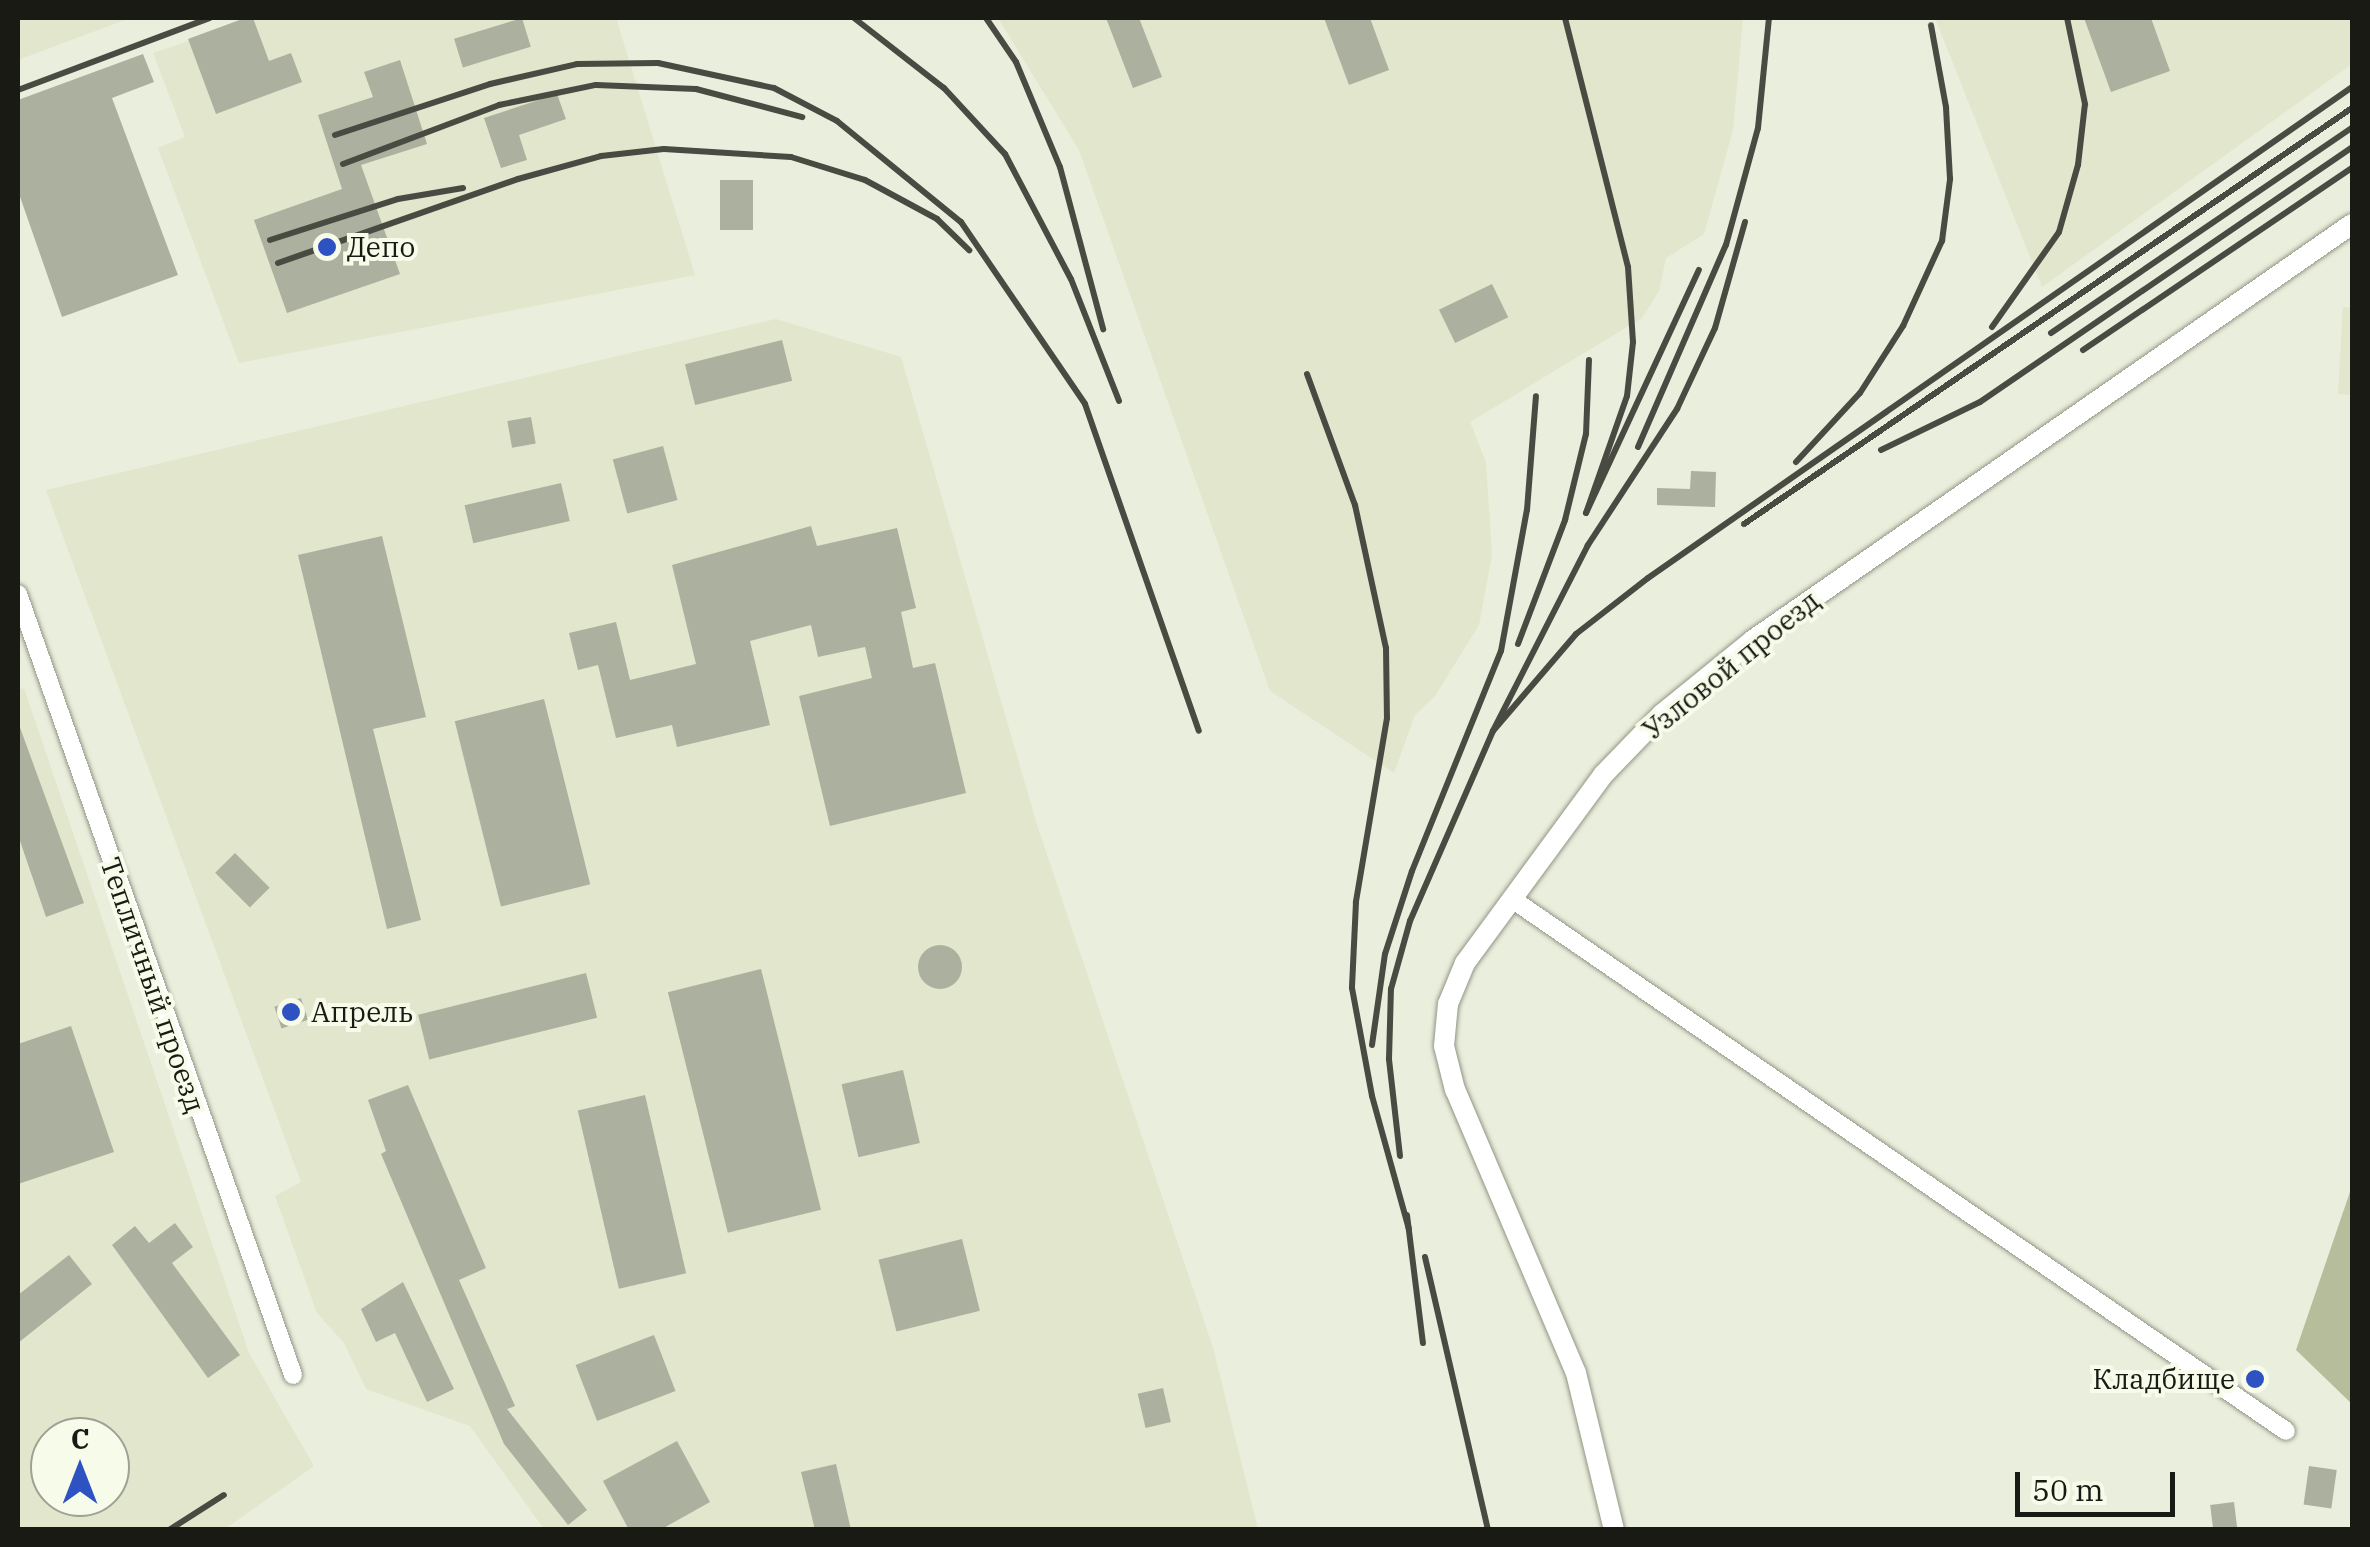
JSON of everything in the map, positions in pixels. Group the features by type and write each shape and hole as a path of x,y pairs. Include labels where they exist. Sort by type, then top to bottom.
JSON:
{"street":[{"name":"Узловой проезд","path":"1614,1530 1576,1373 1455,1090 1444,1046 1448,1004 1464,963 1603,776 1662,714 1753,640 2352,224"},
{"name":"Тепличный проезд","path":"18,594 293,1375"},
{"path":"1512,899 2286,1430"}],"shaded area":[{"path":"18,18 130,18 18,60"},
{"path":"259,18 616,18 695,275 239,363 158,148 185,137 153,53"},
{"path":"998,18 1743,18 1733,130 1704,234 1666,258 1659,291 1642,318 1470,422 1486,462 1492,555 1479,625 1435,696 1415,715 1394,773 1270,691 1079,150"},
{"path":"1935,18 2352,18 2352,64 2042,287"},
{"path":"2343,307 2352,308 2352,395 2338,394"},
{"path":"776,319 901,357 1038,828 1213,1348 1258,1529 544,1529 470,1426 366,1389 344,1343 317,1313 275,1196 301,1182 46,490"},
{"path":"24,688 249,1353 314,1466 225,1529 18,1530 18,690"},
{"path":"2352,1186 2352,1404 2296,1350"}],"building":[{"path":"253,18 269,61 291,53 302,82 216,114 188,39"},
{"path":"522,18 531,47 463,67 454,39"},
{"path":"1106,18 1139,18 1162,77 1133,88"},
{"path":"1324,18 1370,18 1389,70 1349,85"},
{"path":"2084,18 2151,18 2170,71 2111,92"},
{"path":"143,54 154,82 112,98 178,275 62,317 18,191 18,100"},
{"name":"Депо","path":"400,60 427,144 361,165 400,274 287,313 254,220 342,189 318,115 373,97 364,72"},
{"path":"557,94 566,119 519,135 527,160 501,168 484,118"},
{"path":"720,180 753,180 753,230 720,230"},
{"path":"1492,284 1508,317 1455,343 1439,310"},
{"path":"782,340 792,381 695,405 685,364"},
{"path":"531,417 536,444 512,448 507,421"},
{"path":"663,446 677,500 627,514 613,459"},
{"path":"1691,471 1716,472 1715,507 1657,505 1657,488 1690,489"},
{"path":"561,483 570,521 473,543 465,505"},
{"path":"811,526 817,546 897,528 916,608 901,612 913,668 935,663 966,793 830,826 799,696 872,678 865,647 818,657 811,625 750,641 770,725 677,747 672,725 616,738 598,665 578,670 569,633 616,622 630,680 696,664 672,565"},
{"path":"382,536 426,717 373,729 421,920 387,929 298,555"},
{"path":"544,699 590,884 501,907 455,721"},
{"path":"18,722 84,903 46,917 18,835"},
{"path":"235,853 270,888 250,907 215,873"},
{"path":"940,945 956,951 962,967 956,983 940,989 924,983 918,967 924,951"},
{"path":"761,969 821,1210 728,1233 668,992"},
{"path":"586,973 597,1018 429,1059 418,1015"},
{"name":"Апрель","path":"301,998 308,1020 281,1029 274,1007"},
{"path":"71,1026 114,1152 18,1184 18,1044"},
{"path":"903,1070 920,1143 858,1157 842,1084"},
{"path":"408,1085 486,1268 459,1280 515,1406 507,1409 587,1510 568,1525 504,1444 381,1154 386,1151 368,1100"},
{"path":"645,1095 686,1273 619,1289 578,1111"},
{"path":"175,1223 193,1247 172,1263 240,1355 208,1378 112,1245 135,1226 149,1243"},
{"path":"962,1239 980,1311 896,1332 879,1260"},
{"path":"69,1255 92,1284 18,1343 18,1295"},
{"path":"403,1282 454,1389 427,1402 395,1333 376,1342 361,1309"},
{"path":"654,1335 676,1391 597,1421 576,1365"},
{"path":"1163,1388 1171,1422 1146,1428 1138,1394"},
{"path":"677,1441 710,1502 660,1530 629,1530 603,1481"},
{"path":"836,1464 851,1530 815,1530 801,1472"},
{"path":"2309,1466 2337,1470 2331,1509 2304,1505"},
{"path":"2234,1502 2237,1528 2213,1530 2210,1505"}],"railway":[{"path":"18,90 210,18"},
{"path":"854,18 944,88 1005,154 1071,279 1119,401"},
{"path":"986,18 1016,62 1060,167 1103,329"},
{"path":"1565,18 1628,267 1633,342 1627,396 1586,513 1699,270"},
{"path":"1638,447 1726,245 1758,128 1769,18"},
{"path":"1992,327 2059,232 2078,165 2085,104 2067,18"},
{"path":"1796,462 1860,393 1903,326 1942,241 1950,179 1946,107 1931,25"},
{"path":"335,135 490,84 577,64 658,63 774,88 837,121 961,222 1085,404 1199,731"},
{"path":"343,164 499,105 596,85 696,89 802,117"},
{"path":"1745,222 1715,328 1677,409 1588,545 1493,731 1576,634 1648,578 2352,87"},
{"path":"1744,524 2352,108"},
{"path":"2051,333 2352,128"},
{"path":"1881,450 1980,402 2352,147"},
{"path":"278,263 518,179 601,156 664,149 791,157 865,180 937,219 969,250"},
{"path":"2083,350 2352,168"},
{"path":"270,240 398,199 463,188"},
{"path":"1518,644 1565,520 1586,434 1589,360"},
{"path":"1307,374 1355,505 1386,648 1387,718 1356,902 1352,988 1372,1096 1409,1229"},
{"path":"1372,1045 1385,954 1412,871 1501,651 1527,510 1536,396"},
{"path":"1400,1156 1389,1059 1391,989 1410,921 1493,731"},
{"path":"1407,1215 1423,1343"},
{"path":"1425,1257 1488,1530"},
{"path":"169,1530 224,1495"}],"place":[{"name":"Депо","path":"327,247"},
{"name":"Апрель","path":"291,1012"},
{"name":"Кладбище","path":"2255,1379"}]}
